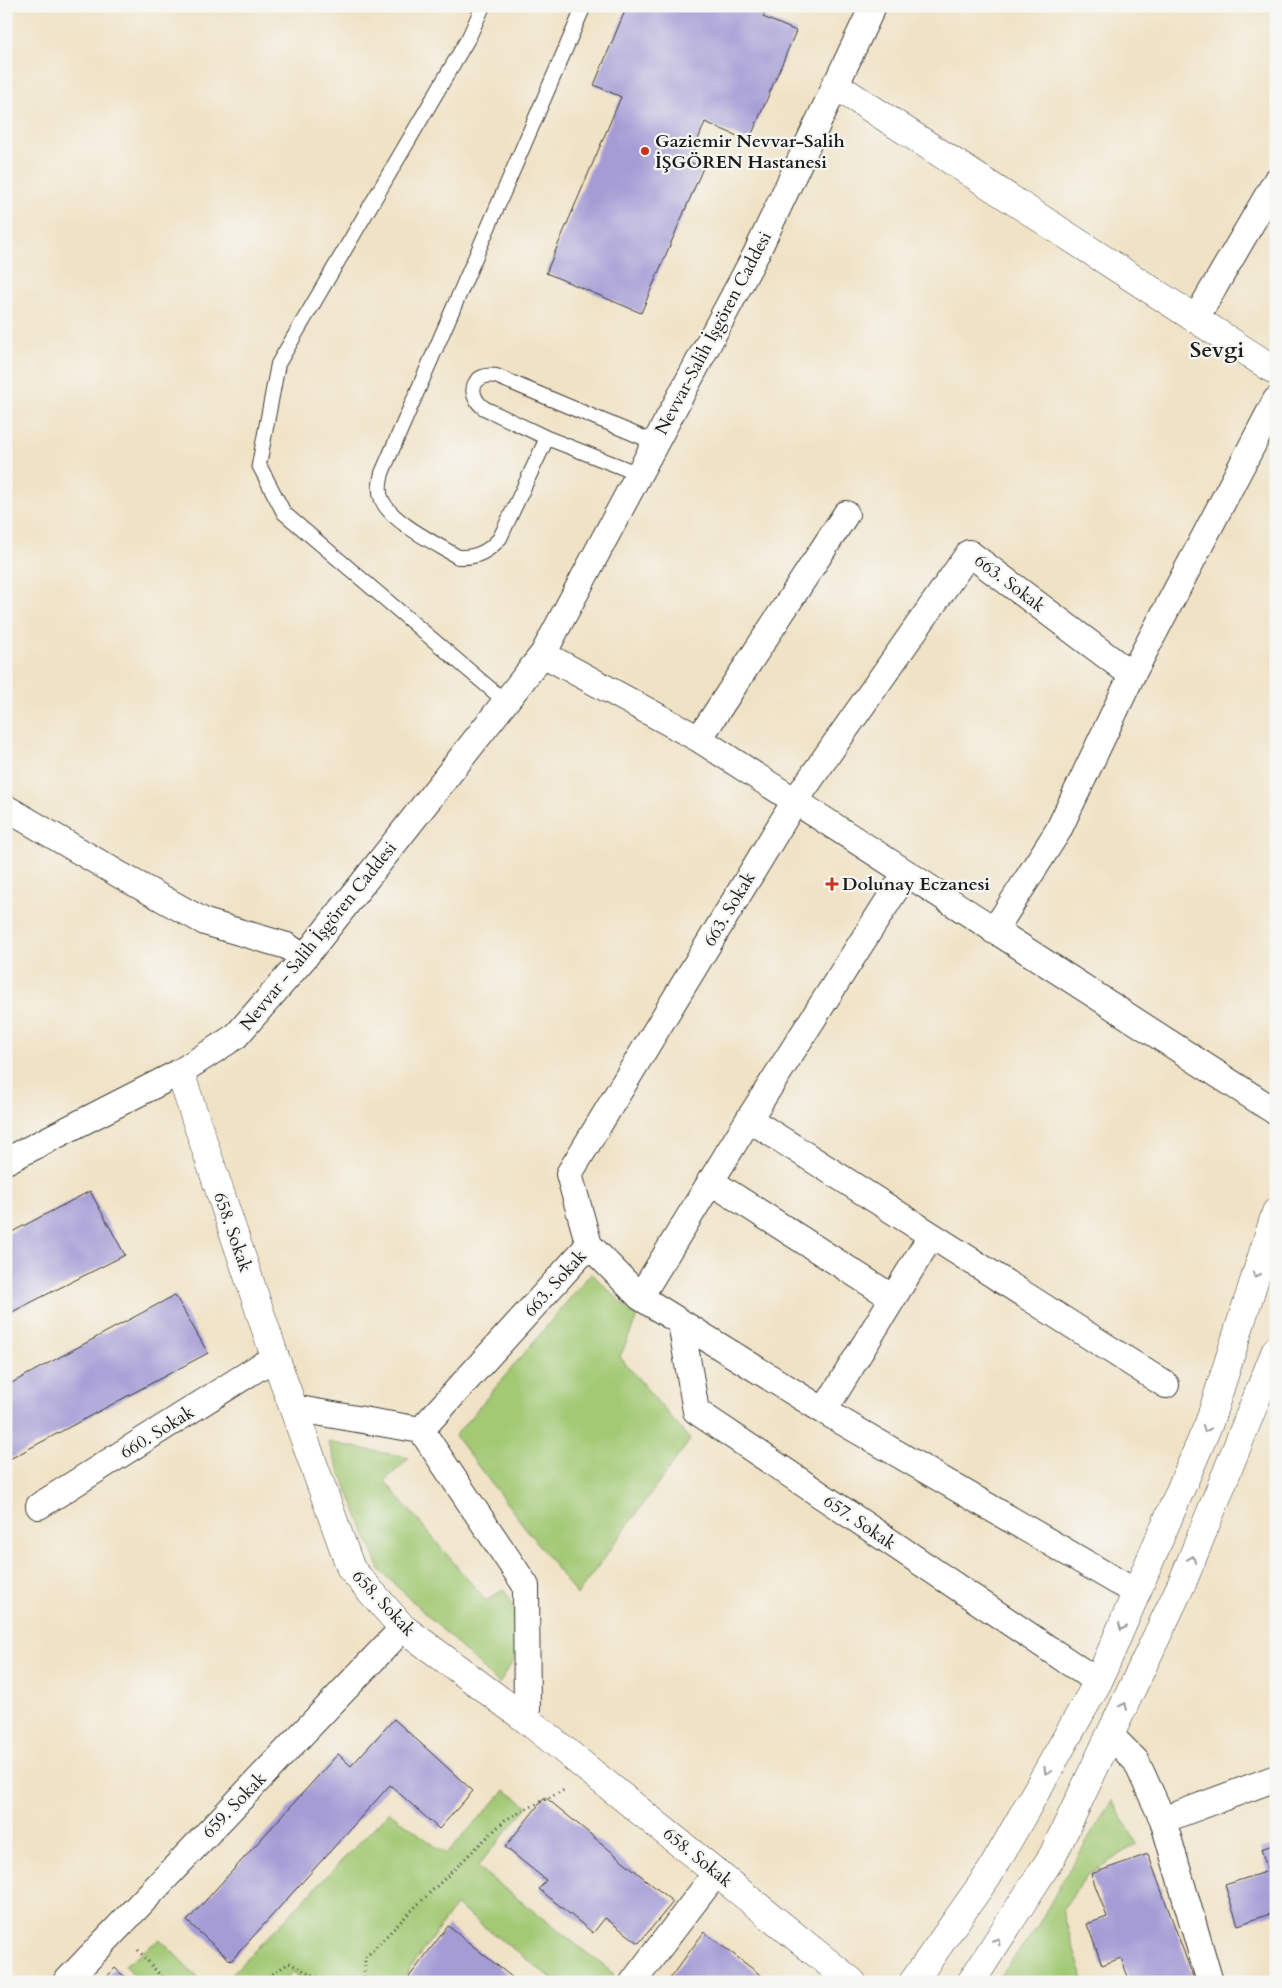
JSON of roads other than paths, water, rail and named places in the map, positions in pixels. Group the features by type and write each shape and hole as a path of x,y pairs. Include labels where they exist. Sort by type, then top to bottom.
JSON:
{"street":[{"name":"Nevvar-Salih İşgören Caddesi","path":"544,654 756,254 873,6"},
{"path":"835,86 1276,371"},
{"path":"1196,318 1276,181"},
{"path":"994,931 1058,831 1132,675 1276,400"},
{"path":"698,739 846,514"},
{"name":"663. Sokak","path":"421,1430 589,1245 569,1174 795,801 969,553 1132,675"},
{"name":"Nevvar - Salih İşgören Caddesi","path":"6,1161 180,1072 236,1036 304,958 544,654"},
{"path":"544,654 698,739 1276,1112"},
{"path":"6,808 205,922 287,946 304,958"},
{"path":"640,1297 710,1181 906,873"},
{"name":"658. Sokak","path":"180,1072 275,1356 351,1569 403,1628 527,1720 852,1982"},
{"path":"749,1119 1166,1385"},
{"path":"710,1181 893,1298"},
{"path":"913,1982 991,1872 1098,1682 1138,1593 1209,1423 1276,1212"},
{"path":"824,1411 931,1236"},
{"path":"589,1245 640,1297 824,1411 1138,1593"},
{"name":"657. Sokak","path":"681,1322 696,1411 1098,1682"},
{"path":"971,1982 1053,1855 1183,1581 1276,1350"},
{"name":"660. Sokak","path":"38,1506 275,1356"},
{"path":"293,1408 421,1430 526,1586 527,1720"},
{"name":"659. Sokak","path":"66,1982 403,1628"},
{"path":"1110,1735 1136,1762 1163,1820 1210,1982"},
{"path":"1163,1820 1276,1778"},
{"path":"633,1982 717,1872"}],"lane":[{"path":"483,6 468,37 278,364 259,465 284,513 506,702"},
{"path":"547,438 500,538 492,548 480,555 458,557 396,518 387,509 381,498 379,486 382,473 584,6"},
{"path":"639,474 547,438 484,408 473,396 473,388 477,381 489,374 496,376 656,443"}],"place":[{"name":"Gaziemir Nevvar-Salih İŞGÖREN Hastanesi","path":"645,151"},
{"name":"Dolunay Eczanesi","path":"832,884"}],"district":[{"name":"Sevgi","path":"1217,349"}]}
